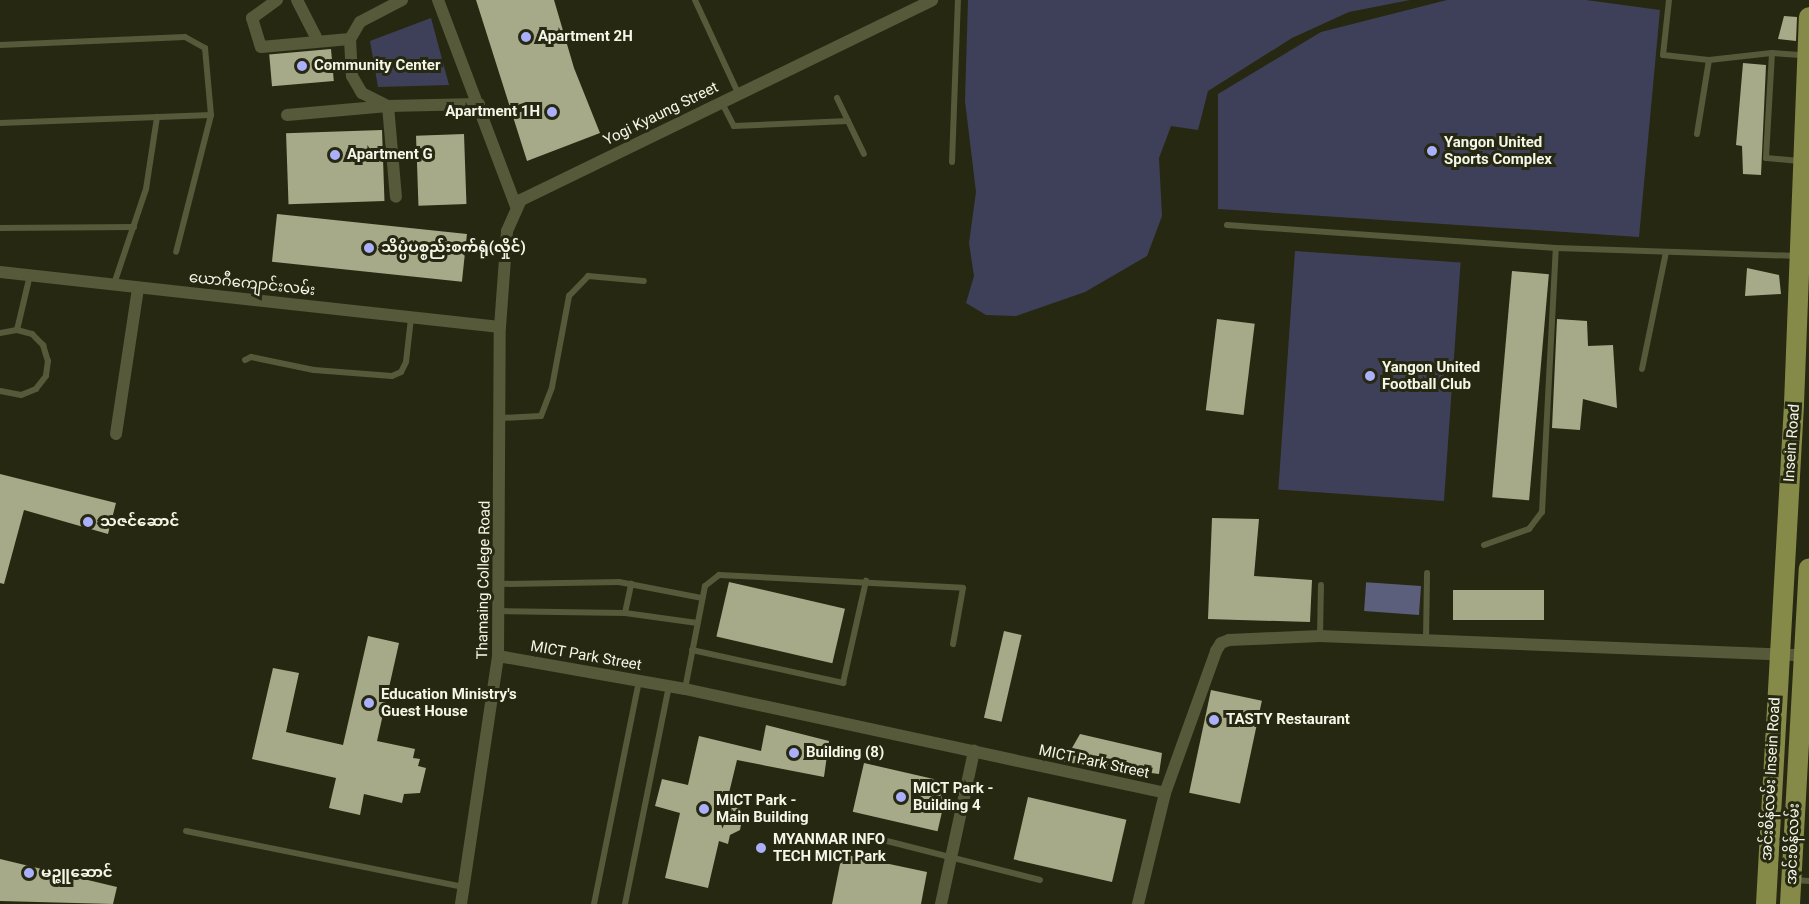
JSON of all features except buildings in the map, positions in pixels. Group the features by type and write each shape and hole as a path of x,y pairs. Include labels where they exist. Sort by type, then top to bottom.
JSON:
{"main road":[{"name":"Insein Road","path":"1778,654 1784,568 1802,404 1809,17"},
{"path":"1784,568 1809,569"},
{"name":"အင်းစိန်လမ်း","path":"1790,904 1800,880 1802,655 1807,619 1809,569"},
{"name":"အင်းစိန်လမ်း Insein Road","path":"1766,904 1778,654"}],"street":[{"path":"277,0 252,18 261,47 350,39"},
{"path":"297,0 318,42"},
{"path":"388,106 362,93 352,76 350,39 360,22 402,0"},
{"path":"440,0 517,209"},
{"name":"Yogi Kyaung Street","path":"500,327 507,231 521,200 932,0"},
{"path":"287,114 388,106 479,104"},
{"path":"388,106 396,197"},
{"name":"ယောဂီကျောင်းလမ်း","path":"0,272 500,327"},
{"path":"116,434 138,288"},
{"name":"Thamaing College Road","path":"461,904 498,656 501,584 500,327"},
{"path":"1320,636 1802,655"},
{"name":"MICT Park Street","path":"498,656 685,689 1165,793 1216,651 1221,643 1229,640 1320,636"},
{"path":"941,904 975,752"},
{"path":"1138,904 1165,793"}],"lane":[{"path":"695,0 738,93"},
{"path":"952,162 958,0"},
{"path":"1669,0 1663,56 1709,60 1772,53 1808,64"},
{"path":"0,45 184,37 196,40 205,48 211,115 176,252"},
{"path":"1772,53 1766,158 1806,161"},
{"path":"1697,134 1709,60"},
{"path":"837,98 864,154"},
{"path":"721,101 734,126 848,121"},
{"path":"0,123 211,115"},
{"path":"114,285 146,189 158,117"},
{"path":"1227,225 1556,248 1666,252 1804,264"},
{"path":"0,228 134,227"},
{"path":"1484,545 1529,529 1542,512 1556,248"},
{"path":"1642,369 1666,252"},
{"path":"17,330 30,275"},
{"path":"501,418 540,416 552,387 569,296 588,276 644,281"},
{"path":"245,360 251,357 314,370 392,376 401,372 406,362 411,318"},
{"path":"0,333 17,330 32,334 43,345 48,361 46,376 36,389 21,395 0,391"},
{"path":"1426,640 1427,573"},
{"path":"685,689 705,586 719,575 866,580 963,588 953,644"},
{"path":"692,650 843,683 866,580"},
{"path":"501,584 631,584 702,598"},
{"path":"625,613 631,584"},
{"path":"1320,636 1321,585"},
{"path":"500,611 625,613 697,623"},
{"path":"594,904 640,681"},
{"path":"625,904 669,686"},
{"path":"186,831 463,887"},
{"path":"883,840 1040,880"}],"shaded area":[{"path":"968,0 1410,0 1349,12 1292,38 1208,91 1198,130 1171,126 1159,158 1162,216 1147,256 1085,292 1016,316 986,315 966,303 974,276 969,243 976,192 965,101"},
{"name":"Yangon United Sports Complex","path":"1447,0 1586,0 1660,10 1639,237 1218,209 1218,94 1321,32"},
{"path":"431,18 449,85 378,87 370,41"},
{"name":"Yangon United Football Club","path":"1295,251 1461,263 1444,501 1278,489"},
{"path":"1366,582 1421,586 1419,615 1364,611"}],"place":[{"name":"Apartment 2H","path":"526,37"},
{"name":"Community Center","path":"302,66"},
{"name":"Apartment 1H","path":"552,112"},
{"name":"Yangon United Sports Complex","path":"1432,151"},
{"name":"Apartment G","path":"335,155"},
{"name":"သိပ္ပံပစ္စည်းစက်ရုံ(လှိုင်)","path":"369,248"},
{"name":"Yangon United Football Club","path":"1370,376"},
{"name":"သဇင်ဆောင်","path":"88,522"},
{"name":"Education Ministry's Guest House","path":"369,703"},
{"name":"TASTY Restaurant","path":"1214,720"},
{"name":"Building (8)","path":"794,753"},
{"name":"MICT Park - Building 4","path":"901,797"},
{"name":"MICT Park - Main Building","path":"704,809"},
{"name":"MYANMAR INFO TECH MICT Park","path":"761,848"},
{"name":"မဉ္ဇူဆောင်","path":"29,873"}]}
